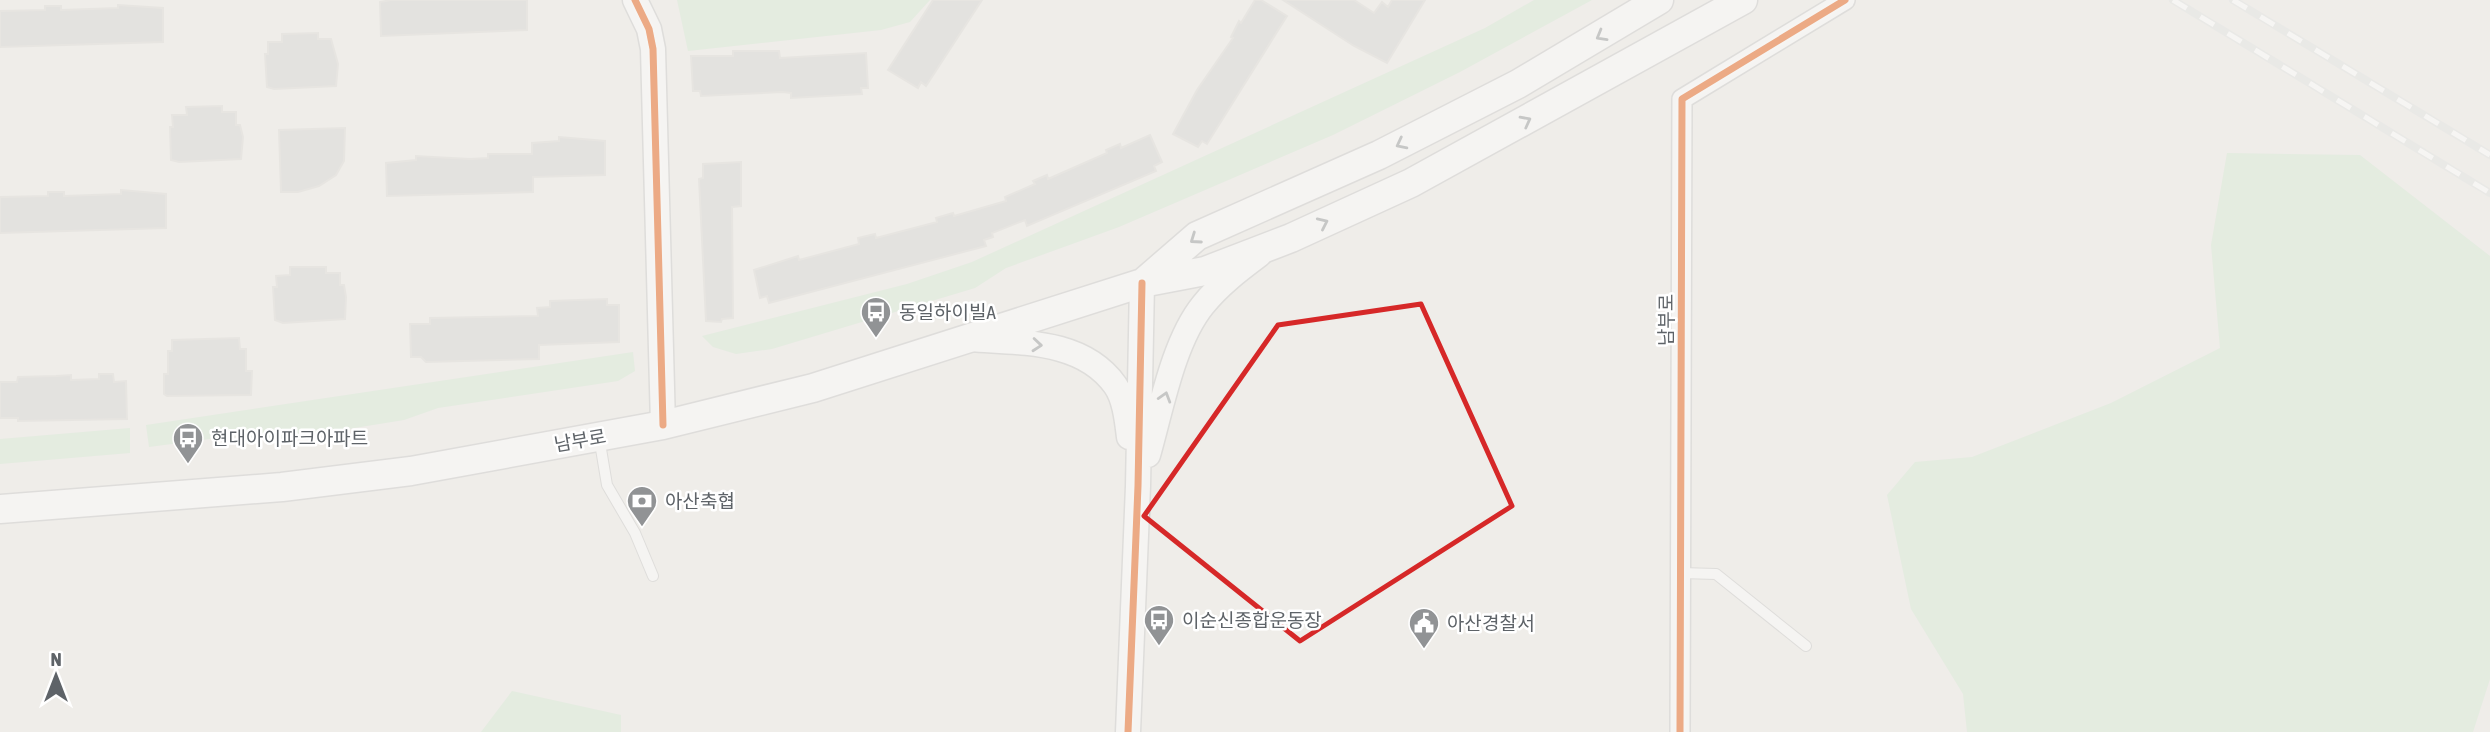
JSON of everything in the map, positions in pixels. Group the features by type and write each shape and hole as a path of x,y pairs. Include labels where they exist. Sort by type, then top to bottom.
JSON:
{"main road":[{"name":"남부로","path":"1142,283 1197,236 1379,155 1518,84 1659,0"},
{"name":"남부로","path":"0,509 282,487 411,471 663,425 813,388 1142,283 1205,271 1272,245 1411,183 1743,0"}],"street":[{"path":"635,0 649,29 653,49 663,425"},
{"name":"남부로","path":"1680,732 1682,99 1846,0"},
{"path":"1138,486 1179,351 1201,306 1228,279 1272,245"},
{"path":"1128,732 1138,486 1142,283"},
{"path":"970,339 1058,347 1091,362 1116,386 1124,409 1138,486"}],"lane":[{"path":"599,437 607,485 635,533 653,576"},
{"path":"1681,573 1716,574 1806,646"}],"highlighted area":[{"path":"1421,304 1512,506 1300,641 1144,516 1278,325"}],"green space":[{"path":"677,0 930,0 910,22 881,30 688,51"},
{"path":"1534,0 1592,0 1460,72 1333,135 1119,227 1006,268 975,288 772,349 736,354 713,347 702,336 907,284 972,262 1485,28"},
{"path":"2227,153 2360,155 2490,256 2490,679 2473,732 1967,732 1963,694 1911,609 1887,495 1915,462 1972,457 2111,403 2220,348 2211,245"},
{"path":"633,352 635,371 618,381 438,408 404,420 280,440 232,436 149,447 146,425"},
{"path":"130,428 130,453 0,464 0,439"},
{"path":"512,691 621,715 621,732 481,732"}],"building":[{"path":"527,0 527,30 381,36 380,2"},
{"path":"933,0 982,0 926,86 921,82 918,88 888,70"},
{"path":"1255,0 1261,0 1287,16 1207,144 1202,141 1198,147 1173,134 1197,90 1233,38 1231,37 1239,21 1241,23"},
{"path":"1283,0 1354,0 1374,13 1382,2 1388,7 1392,0 1425,0 1387,63 1354,46"},
{"path":"118,5 163,8 163,42 0,47 0,11 45,10 45,6 61,6 61,10 118,8"},
{"path":"318,33 318,39 331,39 338,64 336,86 274,89 267,87 265,54 268,54 268,42 282,42 282,34"},
{"path":"733,51 779,51 780,58 866,53 868,88 861,88 862,94 791,98 791,93 782,92 701,96 700,91 693,91 691,56 733,56"},
{"path":"222,106 222,112 236,112 236,125 240,125 243,137 241,159 179,162 171,160 172,115 187,115 186,107"},
{"path":"345,128 344,161 336,175 319,186 298,192 281,192 279,130"},
{"path":"1150,135 1162,162 1154,166 1156,171 1027,226 1025,220 992,233 993,237 984,240 986,246 769,303 767,296 760,298 754,270 798,256 799,260 859,244 858,238 875,234 876,238 937,222 936,218 953,213 954,216 1006,201 1005,197 1035,184 1033,181 1047,175 1048,179 1107,153 1106,150 1120,144 1121,148"},
{"path":"559,137 605,141 605,175 533,177 533,192 387,196 386,163 416,160 416,156 470,159 488,158 488,154 532,154 532,143 559,141"},
{"path":"741,162 741,206 732,207 733,318 722,319 721,322 706,321 699,179 703,178 703,164"},
{"path":"121,190 166,194 166,228 0,233 0,197 48,196 48,192 64,192 64,196 121,194"},
{"path":"290,267 326,267 326,273 340,273 340,285 344,285 346,297 345,319 283,323 275,320 273,287 277,287 276,276 290,275"},
{"path":"607,299 607,305 619,305 619,342 539,345 539,359 426,362 421,357 411,357 410,324 430,324 430,318 538,316 537,308 550,307 550,301"},
{"path":"239,338 240,349 246,349 246,371 252,371 251,395 164,394 164,374 168,374 168,351 172,351 172,340"},
{"path":"99,374 113,374 114,382 126,381 127,419 18,421 18,418 0,418 0,382 17,382 18,377 71,375 71,380 99,379"}],"railway":[{"path":"2173,0 2490,193"},
{"path":"2233,0 2490,155"}],"cycle path":[{"path":"635,0 649,29 653,49 663,425"},
{"path":"1680,732 1682,99 1845,0"},
{"path":"1128,732 1138,486 1142,283"}],"place":[{"name":"동일하이빌A","path":"876,339"},
{"name":"현대아이파크아파트","path":"188,465"},
{"name":"아산축협","path":"642,528"},
{"name":"이순신종합운동장","path":"1159,647"},
{"name":"아산경찰서","path":"1424,650"}]}
